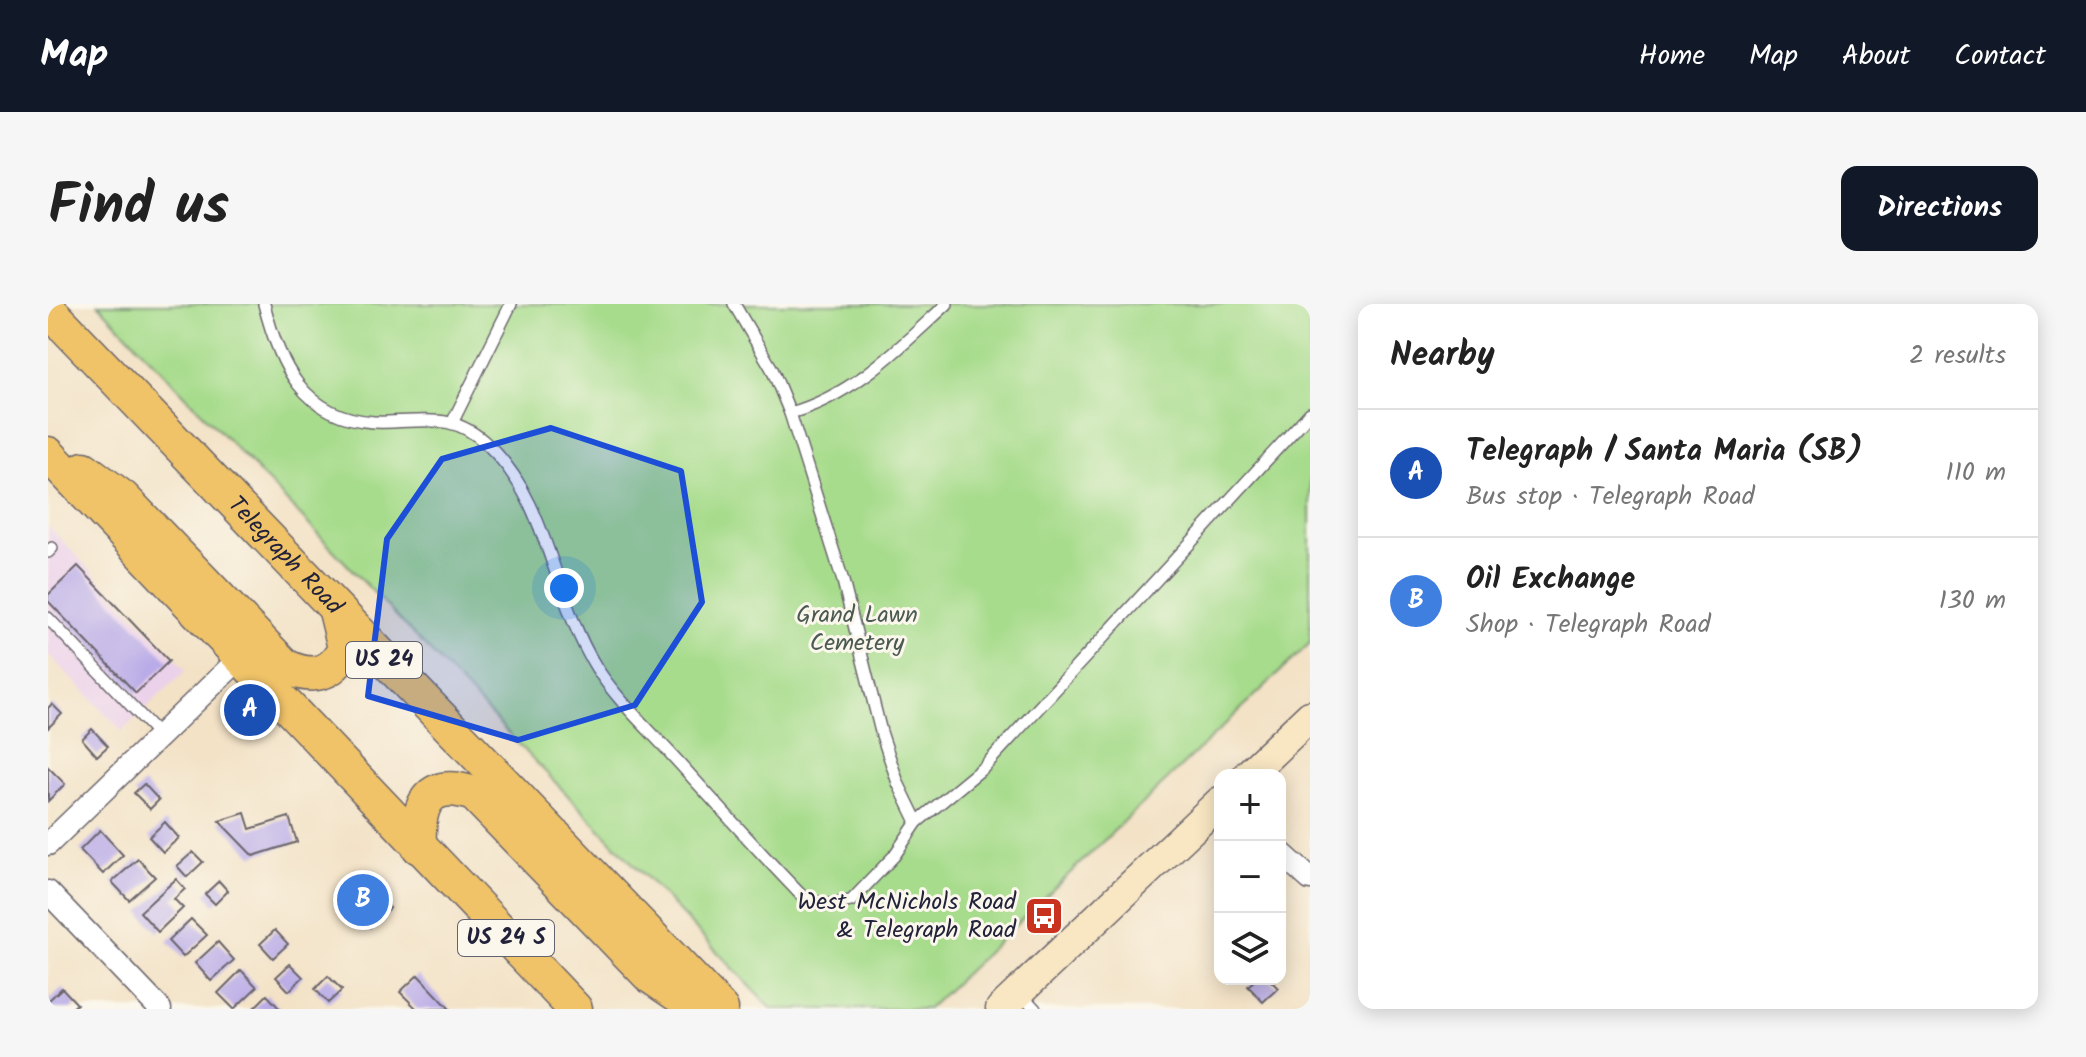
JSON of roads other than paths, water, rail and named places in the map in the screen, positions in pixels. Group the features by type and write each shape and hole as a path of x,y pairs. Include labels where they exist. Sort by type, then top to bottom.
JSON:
{"main road":[{"name":"Telegraph Road","path":"53,317 721,1009"},
{"path":"51,461 123,498 285,666 311,676 334,665 345,648 336,611"},
{"path":"51,461 428,857"},
{"path":"1254,769 1310,716"},
{"path":"428,857 418,823 425,803 435,791 454,787 474,794 650,976 699,1009"},
{"path":"1018,1003 1214,808"},
{"name":"US 24 S","path":"428,857 575,1009"}],"street":[{"path":"48,844 240,658"},
{"path":"1286,857 1310,879"},
{"path":"48,892 160,1009"}],"lane":[{"path":"264,304 273,342 292,382 336,414 372,422 453,421 476,433 503,458 532,506 583,643 610,687 803,897 825,905 851,901 894,856 917,822 984,767 1310,413"},
{"path":"453,421 511,304"},
{"path":"734,304 772,369 790,413 843,581 881,732 898,783 917,822"},
{"path":"790,413 822,404 867,377 947,304"},
{"path":"48,618 160,736"}],"place":[{"name":"Telegraph / Santa Maria (SB)","path":"250,710"},
{"name":"Oil Exchange","path":"363,900"},
{"name":"West McNichols Road & Telegraph Road","path":"1044,916"}],"park label":[{"name":"Grand Lawn Cemetery","path":"857,629"}]}
